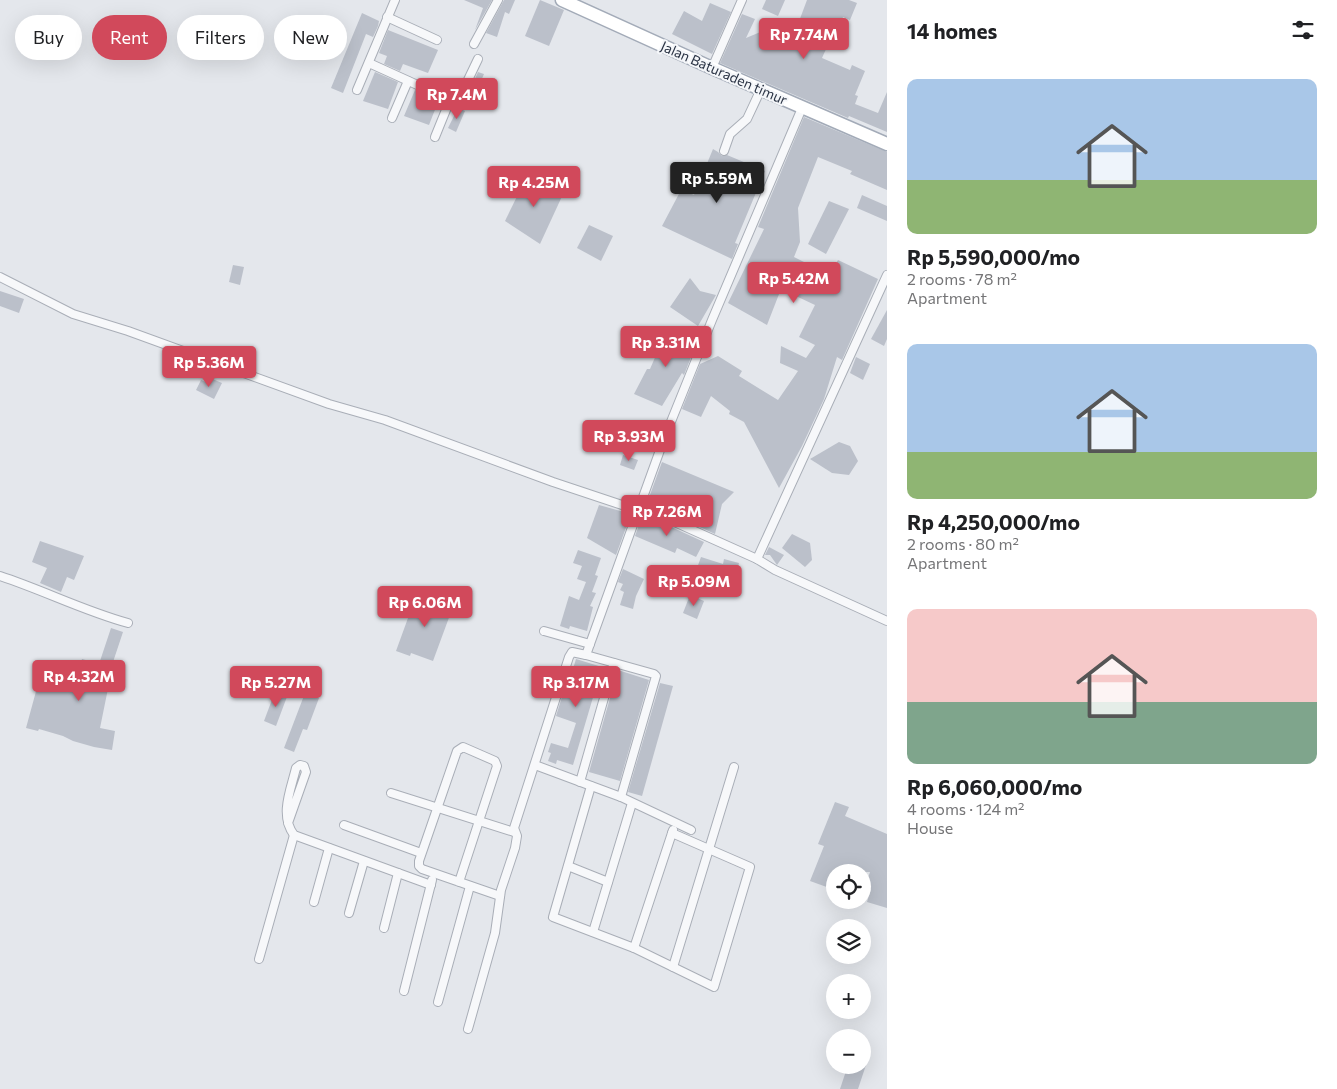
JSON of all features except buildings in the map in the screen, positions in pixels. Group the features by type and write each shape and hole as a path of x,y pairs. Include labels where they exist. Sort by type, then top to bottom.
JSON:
{"main road":[{"name":"Jalan Baturaden timur","path":"562,0 761,90 887,144"}],"street":[{"path":"358,90 395,0"},
{"path":"474,44 498,0"},
{"path":"712,68 742,0"},
{"path":"387,17 437,40"},
{"path":"369,63 456,103 478,59"},
{"path":"392,118 408,81"},
{"path":"724,151 730,134 747,120 761,90"},
{"path":"435,137 450,100"},
{"path":"586,655 664,439 802,108"},
{"path":"757,559 887,275"},
{"path":"0,278 73,314 128,331 329,404 385,420 552,482 638,508 757,559 775,570 887,620"},
{"path":"0,576 28,584 105,616 128,623"},
{"path":"544,631 590,644"},
{"path":"468,1029 495,933 500,896 515,848 517,836 514,828 572,652 656,676 621,797"},
{"path":"580,782 614,663"},
{"path":"458,882 496,763 463,747 457,751 421,853 419,866 422,870 433,873 458,882 500,896"},
{"path":"259,959 294,835 288,823 286,806 296,768 300,764 304,766 306,772 288,823"},
{"path":"535,766 621,797 691,830"},
{"path":"673,967 734,767"},
{"path":"591,786 553,917 634,948 714,987 750,867 672,833"},
{"path":"391,793 514,832"},
{"path":"593,932 632,803"},
{"path":"634,948 675,823"},
{"path":"344,825 421,853"},
{"path":"294,835 431,885"},
{"path":"314,902 329,848"},
{"path":"349,913 364,861"},
{"path":"568,866 608,882"},
{"path":"384,928 398,873"},
{"path":"404,991 433,873"},
{"path":"438,1002 470,886"}]}
